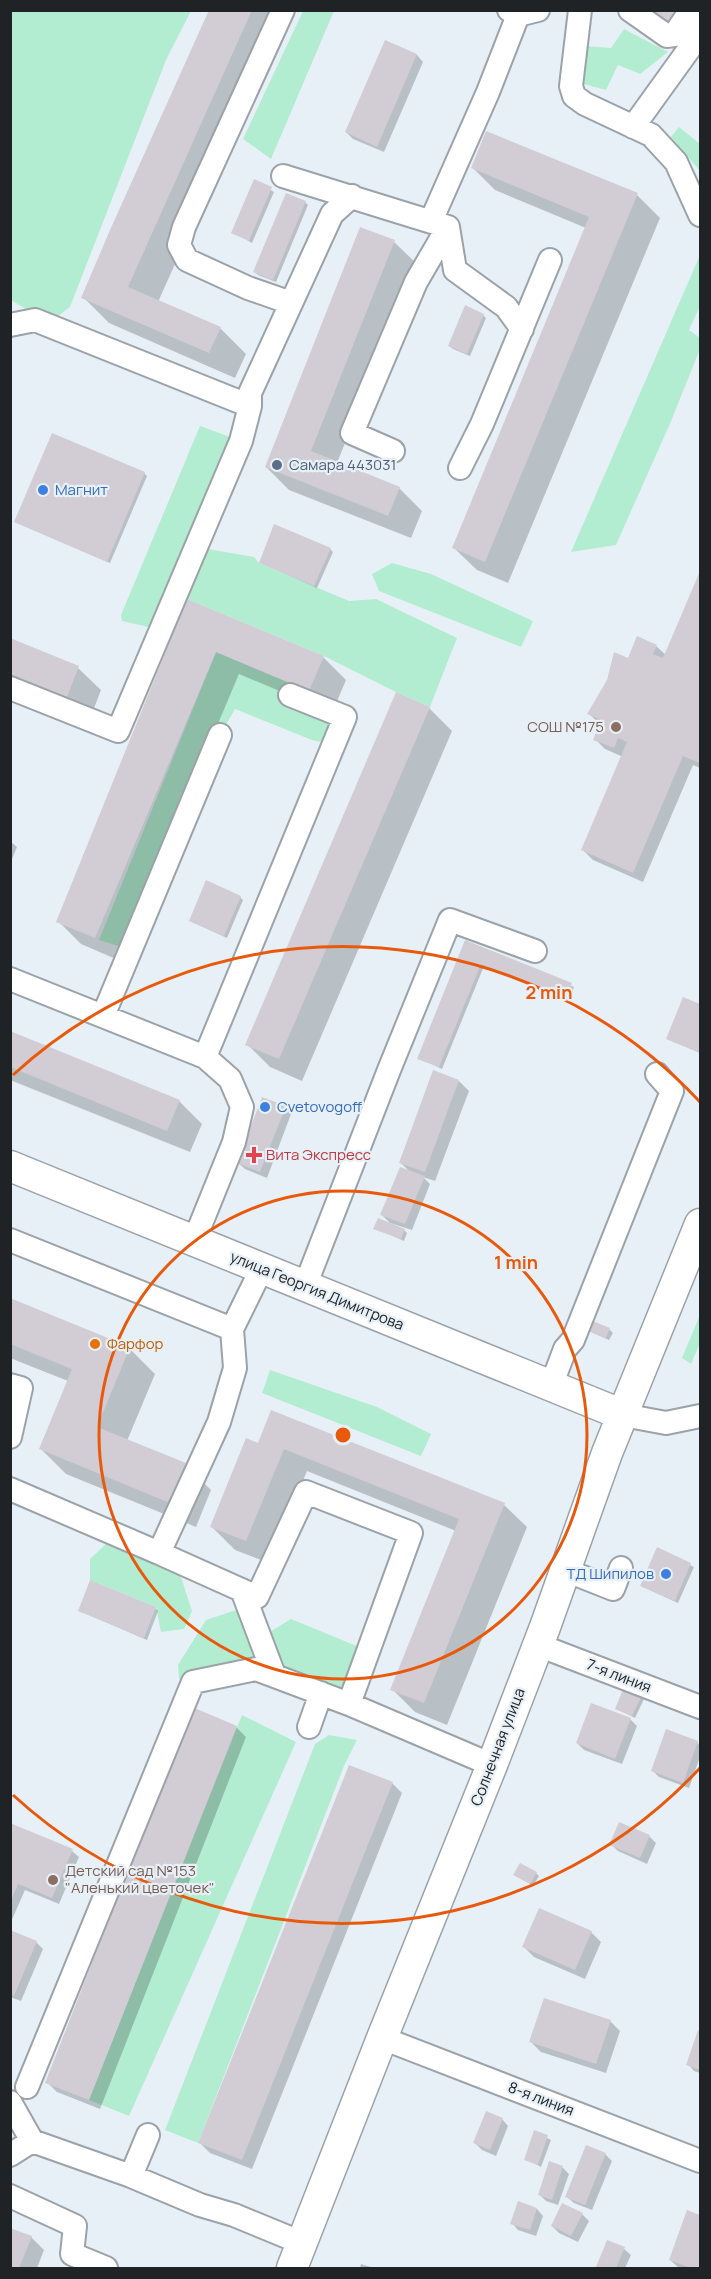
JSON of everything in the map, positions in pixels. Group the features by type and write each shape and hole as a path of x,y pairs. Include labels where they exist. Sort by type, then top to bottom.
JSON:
{"main road":[{"name":"улица Георгия Димитрова","path":"10,1166 623,1415"},
{"name":"Солнечная улица","path":"297,2256 492,1765 607,1453 700,1224"}],"street":[{"path":"283,10 184,227 179,245 187,260 248,288 291,303"},
{"path":"580,10 571,86 574,96 585,104 651,135 676,162 700,215"},
{"path":"630,10 668,36 674,35 687,16 691,14 700,19"},
{"path":"393,450 352,433 440,224 488,92 522,12"},
{"path":"633,127 700,34"},
{"path":"283,176 440,224"},
{"path":"10,688 118,731 241,441 250,406 250,393 332,214 352,196"},
{"path":"440,224 455,270 506,307 522,329"},
{"path":"460,468 482,424 550,260"},
{"path":"10,324 35,320 250,406"},
{"path":"205,1057 345,717 290,695"},
{"path":"103,1016 220,735"},
{"path":"305,1286 388,1070 450,920 535,951"},
{"path":"10,979 205,1057 230,1079 242,1107 234,1142 194,1240"},
{"path":"551,1386 565,1348 573,1340 672,1091 657,1074"},
{"path":"10,1240 232,1329"},
{"path":"159,1553 219,1422 235,1368 232,1329 262,1268"},
{"path":"10,1385 21,1388 10,1437"},
{"path":"623,1415 666,1423 700,1416"},
{"path":"10,1488 257,1597 306,1492 411,1533 349,1704"},
{"path":"565,1570 613,1589 621,1568"},
{"path":"242,1590 274,1675"},
{"name":"7-я линия","path":"538,1645 700,1707"},
{"path":"32,2141 19,2095 193,1682 256,1669 349,1704 492,1765"},
{"path":"309,1727 321,1693"},
{"name":"8-я линия","path":"382,2038 700,2161"},
{"path":"131,2176 148,2135"},
{"path":"10,2155 32,2141"},
{"path":"32,2141 131,2176 200,2205 234,2215 297,2256"},
{"path":"10,2196 75,2226 72,2254 106,2268"}],"green space":[{"path":"10,11 191,11 166,60 70,307 49,323 11,300"},
{"path":"303,11 334,11 271,159 243,139"},
{"path":"624,29 668,52 640,74 618,65 606,90 580,83 585,46 611,48"},
{"path":"679,127 700,144 700,171 671,137"},
{"path":"700,255 700,306 689,330 700,338 700,349 669,426 616,545 571,552"},
{"path":"200,426 241,441 157,629 122,621 121,615"},
{"path":"208,549 254,557 259,563 349,601 376,599 457,638 430,707 324,656 187,599"},
{"path":"392,563 431,574 533,621 521,647 379,591 372,574"},
{"path":"216,652 309,691 345,717 334,745 312,740 235,709 220,735 131,950 99,940"},
{"path":"700,1315 700,1343 691,1364 682,1358"},
{"path":"270,1370 377,1407 431,1434 421,1456 262,1393"},
{"path":"110,1540 176,1561 192,1611 184,1629 161,1632 156,1607 90,1580 90,1559"},
{"path":"248,1606 274,1675 229,1674 179,1679 178,1665 206,1620"},
{"path":"291,1619 359,1647 349,1704 291,1681 268,1633"},
{"path":"242,1715 296,1742 129,2116 89,2100"},
{"path":"329,1735 357,1740 344,1766 198,2143 165,2130 315,1744"}],"building":[{"path":"209,10 252,10 128,287 221,327 209,353 81,298"},
{"path":"638,10 681,10 666,31"},
{"path":"385,40 417,54 377,147 345,132"},
{"path":"486,131 638,193 485,562 452,548 589,217 471,168"},
{"path":"254,179 272,187 249,241 231,233"},
{"path":"286,193 306,201 273,280 253,272"},
{"path":"360,227 395,240 311,451 400,487 388,516 265,467"},
{"path":"465,305 484,314 467,354 448,346"},
{"path":"52,433 145,472 107,562 14,522"},
{"path":"274,524 331,548 314,586 259,563"},
{"path":"700,571 700,763 683,756 633,873 581,850 627,742 618,738 614,748 593,740 601,720 587,714 607,680 614,652 628,658 637,636 657,645 653,654 663,658"},
{"path":"187,599 324,656 309,691 216,652 95,938 56,922"},
{"path":"10,638 79,666 67,697 10,674"},
{"path":"396,692 430,707 279,1059 245,1045"},
{"path":"206,880 241,896 224,936 189,921"},
{"path":"465,940 572,983 566,998 481,964 439,1067 417,1059"},
{"path":"683,997 700,1004 699,1052 666,1039"},
{"path":"10,1031 180,1100 167,1131 10,1067"},
{"path":"433,1070 459,1080 425,1172 399,1163"},
{"path":"262,1097 286,1106 260,1172 237,1163"},
{"path":"400,1167 425,1176 405,1224 380,1215"},
{"path":"378,1218 405,1229 401,1239 373,1229"},
{"path":"10,1298 130,1347 97,1427 186,1463 170,1503 39,1449 72,1369 10,1344"},
{"path":"590,1320 610,1328 606,1338 586,1330"},
{"path":"271,1410 505,1503 424,1703 390,1690 459,1519 284,1449 246,1541 210,1527 246,1438 258,1443"},
{"name":"ТД Шипилов","path":"657,1547 691,1563 675,1601 640,1586"},
{"path":"90,1580 156,1607 144,1638 78,1611"},
{"path":"624,1687 642,1695 632,1716 615,1709"},
{"path":"591,1703 631,1718 615,1759 576,1743"},
{"path":"192,1707 237,1726 89,2100 45,2083"},
{"path":"666,1729 698,1741 683,1783 651,1771"},
{"path":"349,1765 393,1782 242,2160 198,2143"},
{"path":"619,1822 650,1835 640,1858 609,1845"},
{"path":"10,1823 73,1849 52,1898 18,1884 10,1903"},
{"path":"520,1863 537,1872 530,1884 513,1875"},
{"path":"539,1908 592,1931 575,1970 522,1947"},
{"path":"10,1930 37,1941 14,1996 10,1994"},
{"path":"544,1998 611,2020 596,2064 529,2042"},
{"path":"698,2030 700,2031 700,2070 686,2065"},
{"path":"486,2111 503,2118 490,2150 473,2143"},
{"path":"534,2130 548,2135 538,2165 524,2160"},
{"path":"586,2145 606,2153 585,2205 565,2197"},
{"path":"549,2161 563,2166 552,2200 538,2195"},
{"path":"518,2201 537,2208 530,2230 510,2224"},
{"path":"562,2203 583,2213 571,2236 551,2226"},
{"path":"687,2210 700,2215 700,2268 691,2268 669,2260"},
{"path":"10,2228 32,2236 19,2268 10,2268"},
{"path":"607,2240 625,2247 616,2268 596,2267"}],"place":[{"name":"Самара 443031","path":"277,465"},
{"name":"Магнит","path":"43,490"},
{"name":"СОШ №175","path":"616,727"},
{"name":"Cvetovogoff","path":"265,1107"},
{"name":"Вита Экспресс","path":"254,1155"},
{"name":"Фарфор","path":"95,1344"},
{"name":"ТД Шипилов","path":"666,1574"},
{"name":"Детский сад №153 \"Аленький цветочек\"","path":"53,1880"}]}
